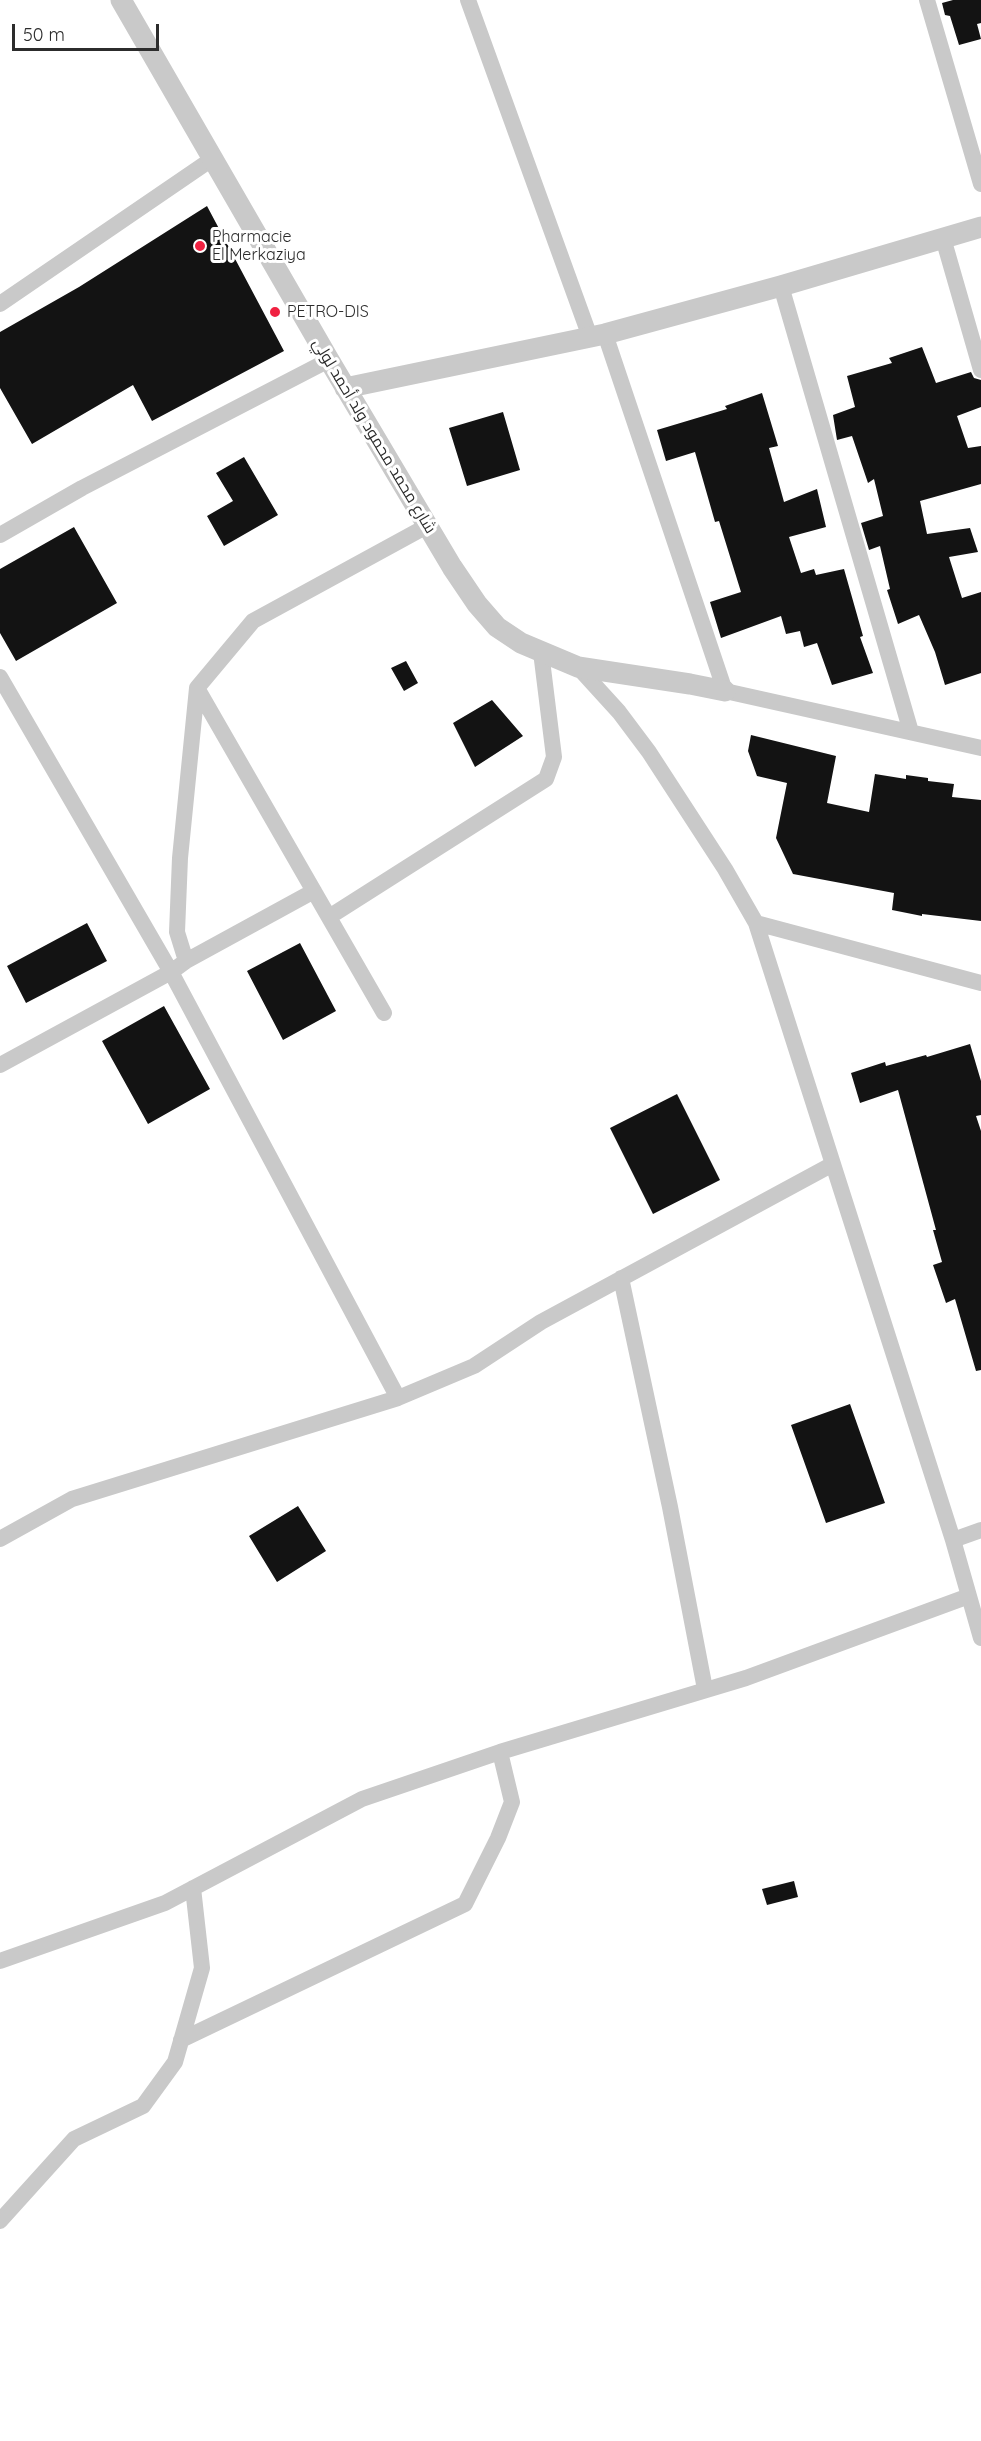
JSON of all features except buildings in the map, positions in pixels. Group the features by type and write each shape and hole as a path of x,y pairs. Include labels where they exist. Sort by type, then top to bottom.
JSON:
{"street":[{"name":"شارع محمد محمود ولد أحمد لولي","path":"121,0 427,526 477,604 497,627 541,652 578,667 725,691"},
{"path":"468,0 598,336 725,691 981,748"},
{"path":"927,0 981,183"},
{"path":"0,304 212,159"},
{"path":"345,388 598,336 781,286 981,227"},
{"path":"943,238 981,370"},
{"path":"781,286 910,732"},
{"path":"0,535 65,497 329,360"},
{"path":"186,961 177,932 180,869 197,688 253,621 427,526"},
{"path":"329,917 546,779 554,757 541,652"},
{"path":"578,667 619,712 649,752 724,868 756,923 953,1540 981,1638"},
{"path":"0,677 171,972 398,1398"},
{"path":"197,688 384,1013"},
{"path":"0,1065 314,891"},
{"path":"756,923 981,983"},
{"path":"0,1539 72,1499 398,1398 474,1366 540,1322 833,1164"},
{"path":"621,1278 705,1689"},
{"path":"953,1540 981,1530"},
{"path":"0,1962 165,1903 362,1799 500,1752 746,1678 969,1596"},
{"path":"181,2040 465,1904 498,1838 512,1802 500,1752"},
{"path":"0,2221 74,2139 143,2106 175,2062 202,1968 193,1888"}],"place":[{"name":"Pharmacie El Merkaziya","path":"200,246"},
{"name":"PETRO-DIS","path":"275,312"}]}
